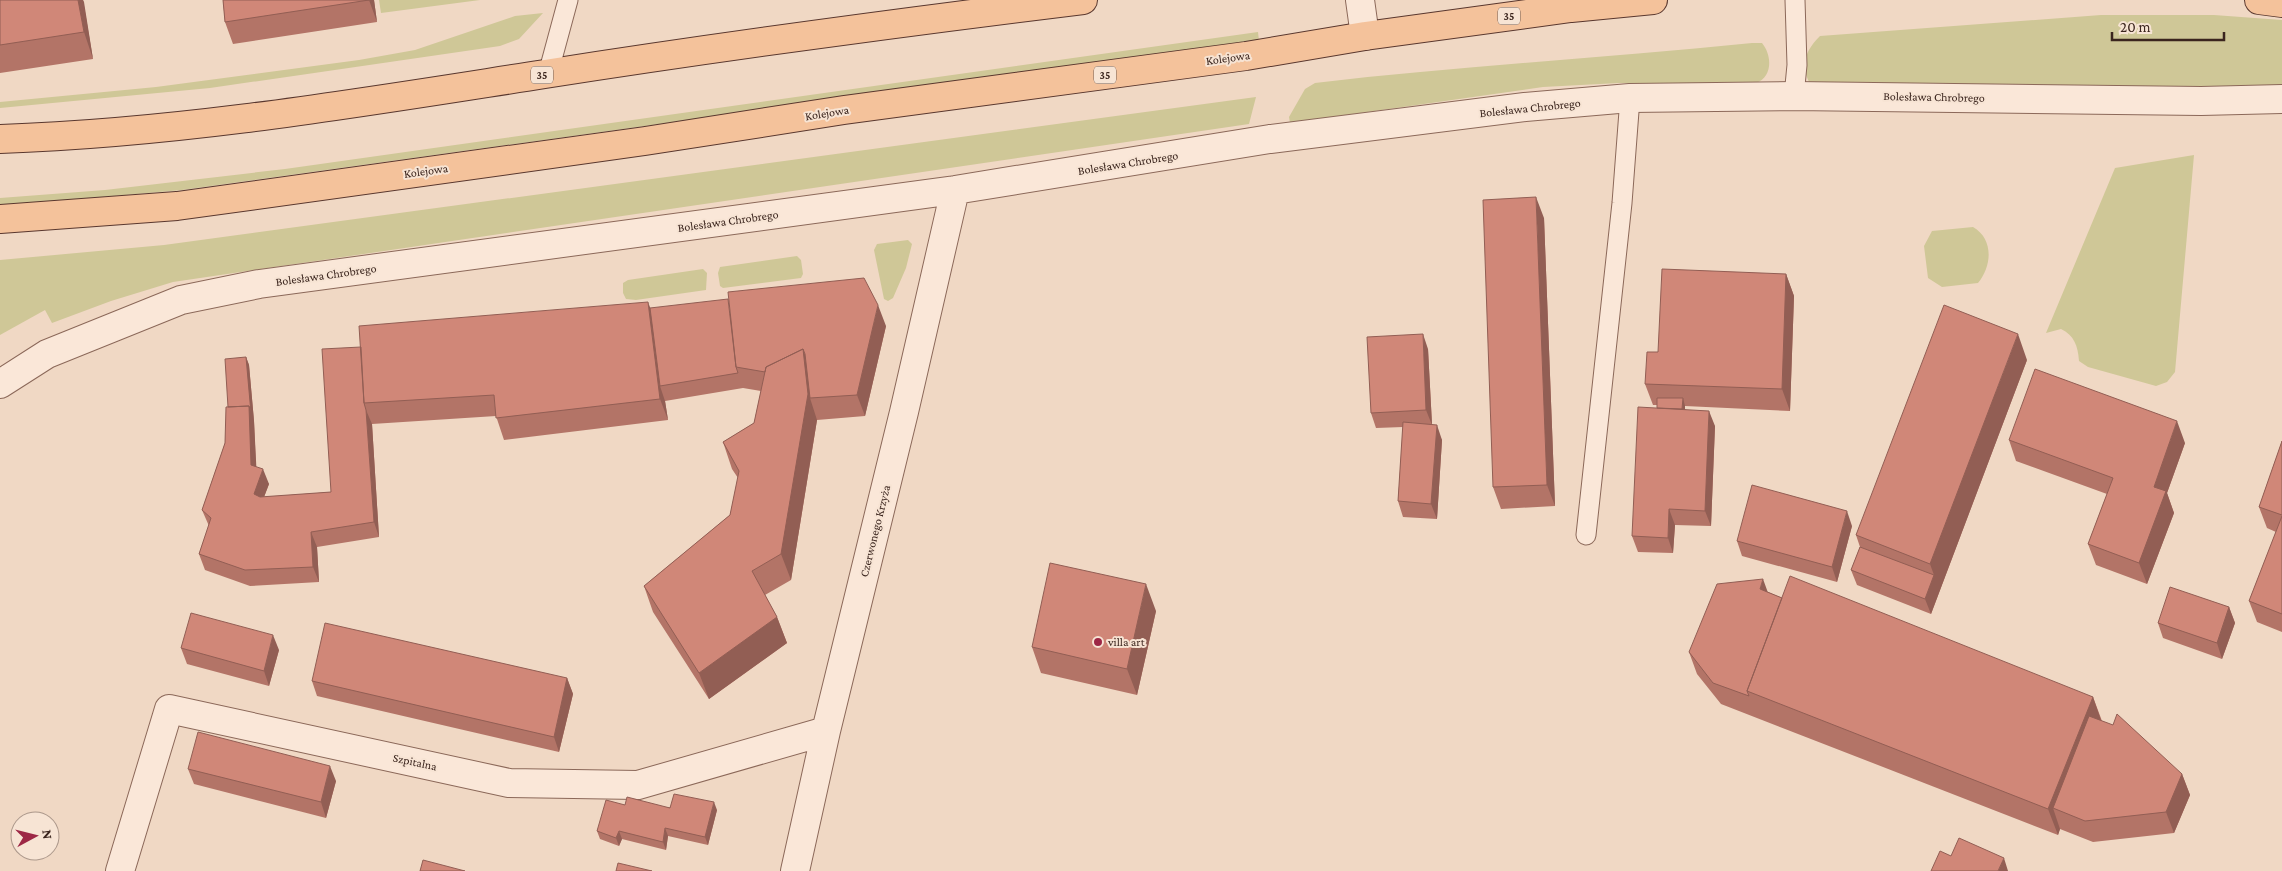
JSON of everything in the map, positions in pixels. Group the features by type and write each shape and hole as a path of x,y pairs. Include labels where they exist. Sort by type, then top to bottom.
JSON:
{"main road":[{"name":"35","path":"0,139 80,136 341,107 1002,5 1083,0"},
{"name":"Kolejowa","path":"0,219 186,205 645,141 844,110 1246,56 1365,36 1571,8 1653,0"},
{"path":"2259,0 2282,3"}],"street":[{"path":"1360,0 1365,36"},
{"name":"Bolesława Chrobrego","path":"0,384 47,354 181,300 259,284 955,190 1270,139 1525,107 1630,98 1794,96 2201,101 2282,99"},
{"name":"Czerwonego Krzyża","path":"795,871 826,731 913,374 955,190"},
{"name":"Szpitalna","path":"120,871 169,709 509,783 638,785 826,731"}],"lane":[{"path":"548,74 568,0"},
{"path":"1794,96 1797,66 1795,0"},
{"path":"1586,535 1622,203 1630,98"}],"shaded area":[{"path":"379,0 480,0 381,13"},
{"path":"543,13 519,39 500,46 210,88 0,108 0,102 156,87 359,60 415,50 515,16"},
{"path":"2101,15 2214,15 2282,20 2282,85 2171,90 1818,84 1809,82 1806,75 1805,63 1808,52 1820,36"},
{"path":"1258,32 1259,41 182,190 0,206 0,198 105,190 285,169"},
{"path":"1762,43 1769,59 1766,76 1756,83 1619,83 1543,87 1290,123 1289,117 1305,89 1315,83"},
{"path":"1256,97 1249,124 173,282 111,301 52,323 45,310 0,335 0,260 164,245"},
{"path":"2194,155 2175,372 2167,382 2156,386 2088,367 2079,361 2078,351 2069,334 2061,329 2046,333 2115,168"},
{"path":"1973,227 1985,238 1989,253 1986,269 1978,283 1942,287 1928,278 1924,246 1932,231"},
{"path":"908,240 912,244 906,268 893,298 888,301 884,299 874,250 877,244"},
{"path":"797,256 801,260 803,274 801,278 723,288 720,286 718,273 720,267"},
{"path":"703,269 707,273 706,290 636,300 626,299 623,293 623,283 628,280"}],"building":[{"path":"0,0 78,0 84,32 0,45"},
{"path":"223,0 369,0 225,22"},
{"path":"1536,197 1547,485 1493,487 1483,200"},
{"path":"1662,269 1786,274 1782,389 1645,384 1647,352 1658,352"},
{"path":"864,278 878,305 857,395 810,398 803,349 766,367 765,372 736,367 728,292"},
{"path":"728,299 738,373 660,386 650,308"},
{"path":"648,302 660,399 496,418 494,395 364,403 359,326"},
{"path":"1944,305 2018,334 1930,564 1856,535"},
{"path":"1423,334 1426,410 1371,413 1367,337"},
{"path":"361,347 374,522 311,532 313,567 245,570 199,554 211,518 202,510 225,443 226,407 249,406 251,465 263,469 254,494 260,497 331,492 322,349"},
{"path":"803,349 808,394 781,554 752,571 777,617 699,673 644,586 730,515 739,471 723,442 754,423 766,367"},
{"path":"246,357 251,413 249,406 228,407 225,359"},
{"path":"2035,369 2177,421 2154,487 2166,491 2139,563 2088,544 2113,478 2009,440"},
{"path":"1657,398 1683,398 1682,409 1657,408"},
{"path":"1638,407 1709,411 1705,511 1669,509 1668,538 1632,536"},
{"path":"1403,422 1437,425 1431,504 1398,501"},
{"path":"2282,441 2282,515 2259,507"},
{"path":"1752,485 1847,511 1832,567 1737,541"},
{"path":"2282,516 2282,614 2249,601"},
{"path":"1860,547 1934,575 1925,599 1851,570"},
{"name":"villa art","path":"1050,563 1146,584 1127,669 1032,647"},
{"path":"1790,576 2093,697 2048,809 1747,691"},
{"path":"1763,579 1760,589 1782,598 1747,691 1749,696 1713,683 1689,652 1717,584"},
{"path":"2170,587 2229,607 2217,643 2158,623"},
{"path":"191,613 273,635 264,671 181,648"},
{"path":"325,623 567,678 554,737 312,681"},
{"path":"2117,714 2182,774 2166,812 2085,821 2053,808 2089,716 2113,725"},
{"path":"198,732 330,766 321,802 188,769"},
{"path":"674,794 714,802 705,837 665,828 663,842 619,831 616,838 597,831 606,800 625,805 627,797 670,808"},
{"path":"1959,838 2004,858 1998,871 1931,871 1940,851 1951,856"},
{"path":"423,860 465,871 420,871"},
{"path":"618,863 652,871 616,871"}],"place":[{"name":"villa art","path":"1098,642"}]}
